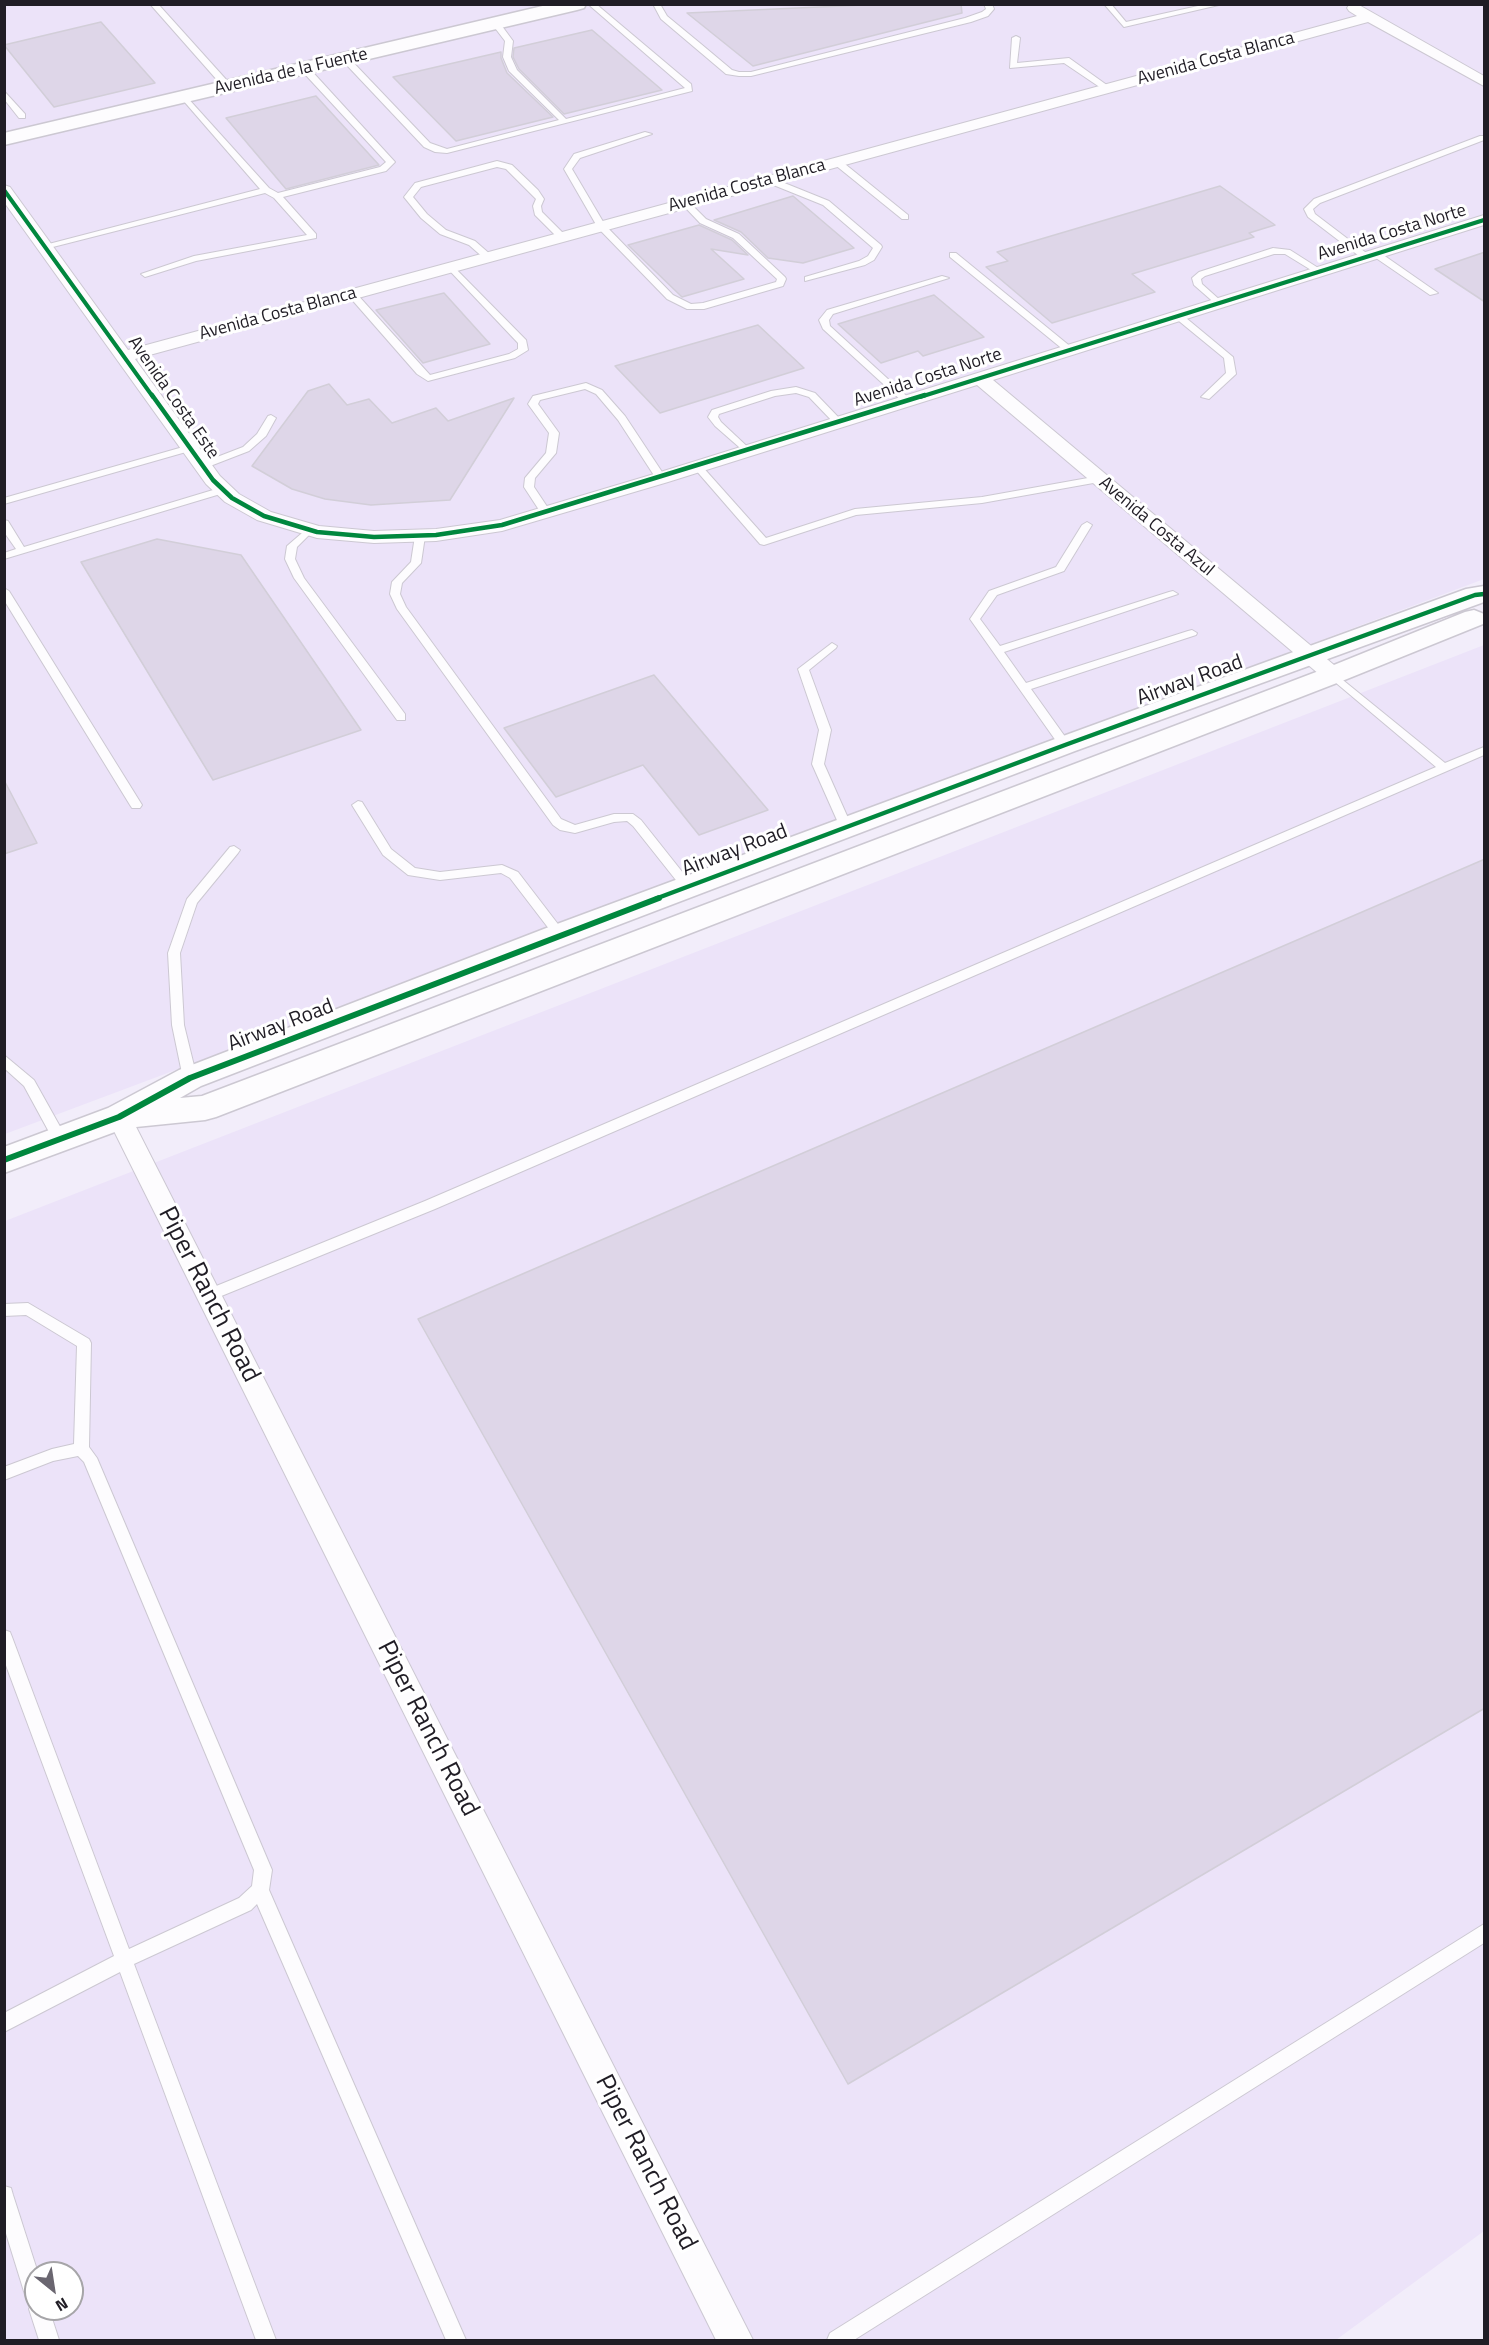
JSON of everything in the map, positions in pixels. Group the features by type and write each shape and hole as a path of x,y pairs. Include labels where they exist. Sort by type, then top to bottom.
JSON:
{"street":[{"name":"Avenida de la Fuente","path":"4,139 577,4"},
{"path":"1352,5 1369,17 1485,82"},
{"name":"Avenida Costa Blanca","path":"125,356 1369,17"},
{"name":"Avenida Costa Este","path":"4,190 202,466 223,490 232,498 264,516 309,530 374,537"},
{"name":"Avenida Costa Norte","path":"374,537 420,536 502,525 661,478 1485,220"},
{"name":"Avenida Costa Azul","path":"980,378 1333,675"},
{"name":"Airway Road","path":"4,1160 119,1117 190,1078 687,886 1309,655 1485,594"},
{"name":"Airway Road","path":"119,1117 205,1108 1333,675 1485,614"},
{"name":"Piper Ranch Road","path":"119,1117 735,2340"}],"lane":[{"path":"153,4 228,87"},
{"path":"345,59 427,145 447,152 689,89 591,4"},
{"path":"656,4 663,17 729,72 751,74 968,20 985,14 990,9 988,4"},
{"path":"1107,4 1124,25 1220,4"},
{"path":"496,24 509,41 507,57 513,70 565,122"},
{"path":"1016,38 1013,66 1066,60 1107,88"},
{"path":"277,196 383,169 391,162 305,69"},
{"path":"4,93 22,116"},
{"path":"145,274 194,259 313,236 277,196 266,190 185,97"},
{"path":"648,134 577,156 568,169 601,226 670,297 690,307 704,306 780,284 782,279 736,236 703,221 685,203"},
{"path":"1433,293 1311,215 1308,209 1317,201 1483,138"},
{"path":"837,162 905,217"},
{"path":"488,257 472,243 442,232 423,216 408,197 418,185 498,164 508,167 535,192 540,200 537,206 538,213 562,237"},
{"path":"769,180 826,203 878,247 871,258 862,263 808,279"},
{"path":"45,246 266,190"},
{"path":"1218,303 1198,285 1196,278 1202,273 1274,251 1287,252 1319,271"},
{"path":"952,255 1068,350"},
{"path":"352,294 420,372 428,378 512,356 523,350 523,342 451,267"},
{"path":"907,401 826,327 824,320 830,312 945,278"},
{"path":"1177,315 1228,357 1231,374 1206,397"},
{"path":"545,511 529,487 530,478 551,453 554,433 533,404 536,398 586,386 599,392 622,418 661,478"},
{"path":"747,451 718,424 713,417 715,412 774,393 796,390 812,395 838,422"},
{"path":"202,466 246,449 261,436 271,418"},
{"path":"4,501 190,448"},
{"path":"697,466 764,542 855,512 982,500 1099,479"},
{"path":"4,556 223,490"},
{"path":"4,523 22,551"},
{"path":"1065,745 975,619 993,593 1060,569 1087,525"},
{"path":"309,530 292,546 290,559 299,578 401,717"},
{"path":"420,536 416,564 397,582 395,594 401,607 557,822 576,829 614,818 629,817 637,823 687,886"},
{"path":"4,591 136,805"},
{"path":"999,650 1173,594"},
{"path":"1023,688 1192,633"},
{"path":"832,646 803,669 825,730 818,764 846,827"},
{"path":"1333,675 1444,768"},
{"path":"209,1296 440,1201 1485,751"},
{"path":"358,805 387,852 412,872 440,876 502,869 514,875 560,935"},
{"path":"190,1078 178,1025 174,952 191,902 234,850"},
{"path":"4,1060 29,1083 60,1139"},
{"path":"4,1310 28,1309 84,1343 81,1449 90,1458 263,1870 260,1890 456,2340"},
{"path":"4,1473 52,1455 81,1449"},
{"path":"4,1637 11,1674 124,1960 266,2340"},
{"path":"4,2023 124,1960 245,1904 260,1890"},
{"path":"837,2340 1485,1934"},
{"path":"4,2195 25,2261"},
{"path":"43,2321 49,2340"}],"shaded area":[{"path":"5,5 1484,5 1484,579 5,1134"},
{"path":"1484,645 1484,2231 1336,2340 5,2340 5,1221"}],"building":[{"path":"885,4 961,4 962,13 753,66 687,13"},
{"path":"101,22 155,83 54,107 4,45"},
{"path":"592,30 662,90 564,114 519,69 513,57 514,48"},
{"path":"501,52 507,73 553,117 456,141 393,77"},
{"path":"316,96 379,165 286,189 226,118"},
{"path":"1220,186 1275,225 1249,233 1254,237 1132,274 1155,292 1052,323 986,267 1008,261 997,252"},
{"path":"793,196 854,248 803,263 768,258 741,232 714,220"},
{"path":"699,225 732,240 748,255 711,249 744,279 682,297 628,245"},
{"path":"1485,252 1485,302 1435,269"},
{"path":"444,293 490,344 423,363 376,310"},
{"path":"934,295 984,337 923,356 918,351 881,363 838,324"},
{"path":"758,325 804,368 660,413 615,366"},
{"path":"329,384 347,405 369,399 392,423 436,408 448,421 514,398 450,500 371,505 325,499 292,489 252,466 308,391"},
{"path":"157,539 241,555 361,730 213,780 81,562"},
{"path":"654,675 768,810 699,835 643,765 556,797 504,728"},
{"path":"4,780 37,843 4,854"},
{"path":"1485,859 1485,1708 848,2084 418,1319"}],"cycle path":[{"path":"4,190 213,480 232,498 264,516 317,532 374,537 436,535 502,525 661,478 1484,220"},
{"path":"4,1160 119,1117 190,1078 560,935 1065,745 1475,595 1484,594"}]}
